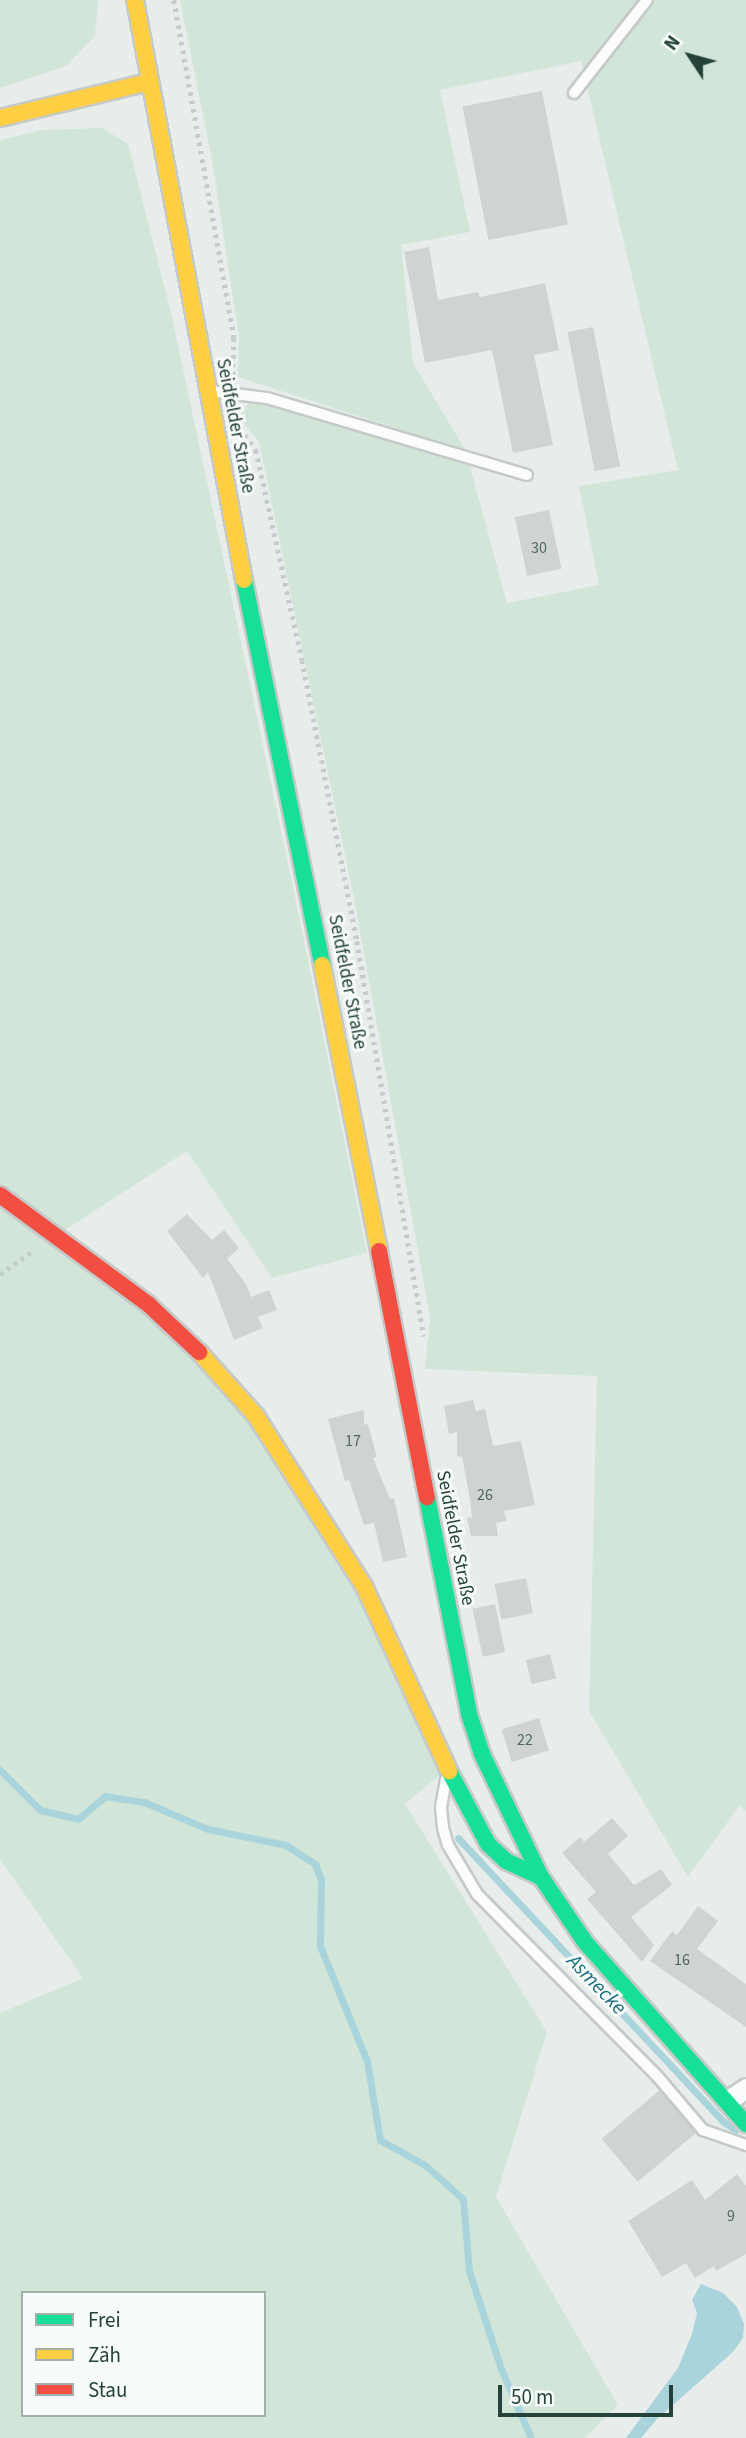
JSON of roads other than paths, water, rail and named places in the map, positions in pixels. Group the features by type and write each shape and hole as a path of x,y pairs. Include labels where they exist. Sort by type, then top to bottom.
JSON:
{"main road":[{"name":"Seidfelder Straße","path":"135,0 206,390 376,1236 468,1714 481,1752 541,1877 585,1942 746,2123"},
{"path":"0,118 149,82"},
{"path":"0,1195 149,1305 198,1351 256,1416 364,1586 447,1768 488,1844 506,1861 541,1877"}],"street":[{"path":"727,2101 746,2088"}],"lane":[{"path":"574,93 647,0"},
{"path":"206,390 267,398 527,475"},
{"path":"447,1768 441,1808 443,1828 448,1845 477,1894 657,2077 703,2130 746,2145"}],"water":[{"path":"701,2284 723,2293 737,2307 744,2324 743,2338 733,2352 657,2419 641,2438 626,2438 678,2368 692,2334 697,2313 692,2300"}],"waterway":[{"path":"0,1770 40,1810 78,1819 105,1796 144,1802 208,1829 286,1845 315,1864 321,1880 320,1946 367,2061 380,2140 425,2165 463,2199 469,2271 501,2369 531,2438"},
{"name":"Asmecke","path":"458,1838 724,2122 736,2130"}]}
